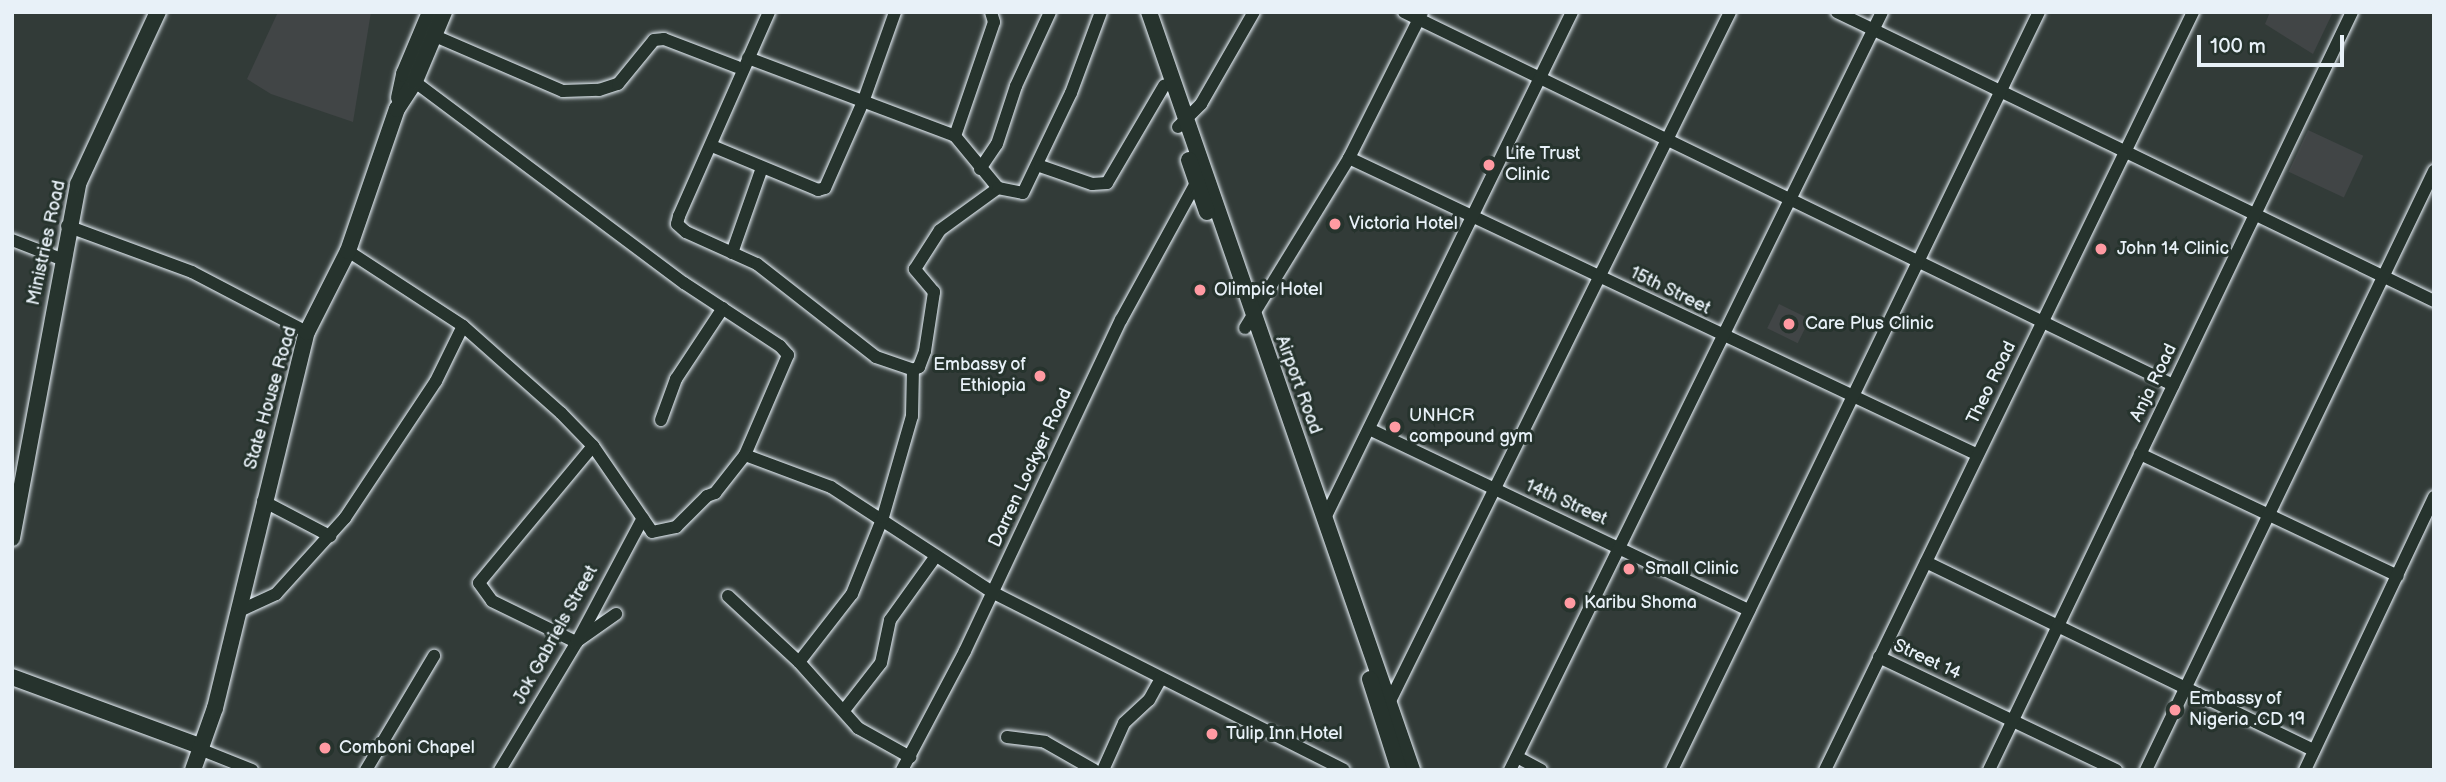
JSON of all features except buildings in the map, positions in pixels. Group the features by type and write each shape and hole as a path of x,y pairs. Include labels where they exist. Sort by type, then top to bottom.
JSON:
{"main road":[{"name":"Ministries Road","path":"12,538 67,226 87,161 158,12"},
{"name":"Airport Road","path":"1138,12 1164,86 1182,123 1196,183 1325,518 1386,708 1399,770"},
{"name":"Airport Road","path":"1149,12 1182,123 1249,323 1386,708 1412,770"},
{"name":"State House Road","path":"193,770 202,749 307,332 348,251 397,109 432,19"},
{"path":"12,677 202,749"}],"street":[{"path":"769,12 743,63 712,146 677,223 686,232 757,264 876,357 913,370"},
{"path":"712,146 818,190 825,188 863,102 895,12"},
{"path":"955,136 994,22 991,12"},
{"path":"980,169 996,145 1016,86 1050,12"},
{"path":"432,19 563,91 599,90 618,84 654,40 671,42 743,63 863,102 955,136 998,188 1023,193 1040,166 1101,12"},
{"path":"1182,123 1207,94 1254,12"},
{"path":"1404,12 1420,16 1789,201 2173,385"},
{"path":"1325,518 1572,12"},
{"path":"1386,708 1492,490 1603,277 1730,12"},
{"path":"1836,12 2434,301"},
{"path":"1510,770 1623,548 1882,12"},
{"path":"1672,770 2039,12"},
{"name":"Theo Road","path":"1825,770 1976,454 2127,153 2193,12"},
{"name":"Anja Road","path":"1989,770 2352,12"},
{"path":"1249,323 1349,158 1420,16"},
{"path":"348,251 463,326 593,446 652,532 676,527 707,496 715,493 745,455 788,355 410,77"},
{"path":"1040,166 1092,184 1107,183 1164,86"},
{"name":"15th Street","path":"1349,158 1976,454"},
{"path":"732,253 762,168"},
{"path":"2146,770 2381,276 2434,172"},
{"name":"Darren Lockyer Road","path":"902,770 992,592 1121,320 1196,183"},
{"path":"913,370 922,364 934,292 915,269 940,230 998,188"},
{"path":"67,226 192,272 307,332"},
{"path":"12,240 61,259"},
{"path":"660,420 676,379 723,308"},
{"path":"237,611 276,594 330,536 436,381 463,326"},
{"path":"799,662 852,594 883,517 912,416 913,370"},
{"name":"14th Street","path":"1369,429 1492,490 1623,548 1749,610"},
{"path":"593,446 479,583 492,601 576,642 616,614"},
{"path":"2140,454 2398,576"},
{"path":"745,455 831,487 883,517 992,592 1344,770"},
{"path":"2305,770 2434,497"},
{"path":"263,501 330,536"},
{"name":"Jok Gabriels Street","path":"500,770 577,642 643,518"},
{"path":"845,709 881,663 890,620 936,556"},
{"path":"1926,562 2314,750"},
{"path":"728,596 799,662 845,709 858,728 910,757"},
{"path":"366,770 434,656"},
{"name":"Street 14","path":"1879,657 2116,770"},
{"path":"1103,770 1124,723 1152,696 1161,678"},
{"path":"1007,737 1045,742 1094,770"},
{"path":"202,749 252,770"},
{"path":"1517,757 1541,770"}],"shaded area":[{"path":"278,12 371,12 353,122 271,94 247,79"},
{"path":"2270,12 2333,12 2313,54 2265,24"},
{"path":"2308,130 2363,156 2344,197 2289,172"},
{"name":"Care Plus Clinic","path":"1779,304 1810,319 1798,343 1767,328"}],"place":[{"name":"Life Trust Clinic","path":"1489,165"},
{"name":"Victoria Hotel","path":"1335,224"},
{"name":"John 14 Clinic","path":"2101,249"},
{"name":"Olimpic Hotel","path":"1200,290"},
{"name":"Care Plus Clinic","path":"1789,324"},
{"name":"Embassy of Ethiopia","path":"1040,376"},
{"name":"UNHCR compound gym","path":"1395,427"},
{"name":"Small Clinic","path":"1629,569"},
{"name":"Karibu Shoma","path":"1570,603"},
{"name":"Embassy of Nigeria .CD 19","path":"2175,710"},
{"name":"Tulip Inn Hotel","path":"1212,734"},
{"name":"Comboni Chapel","path":"325,748"}]}
